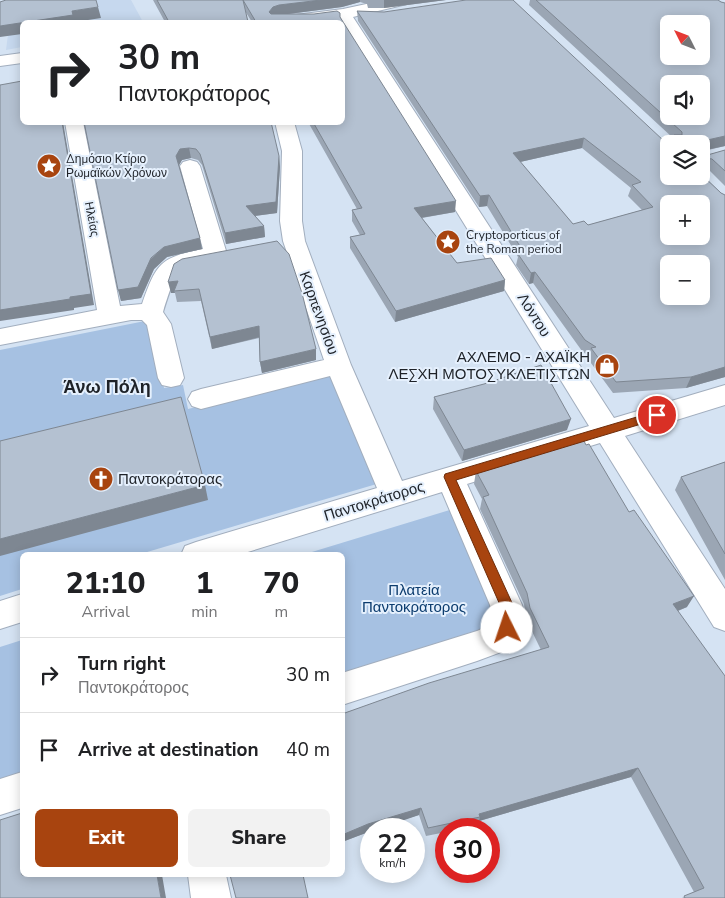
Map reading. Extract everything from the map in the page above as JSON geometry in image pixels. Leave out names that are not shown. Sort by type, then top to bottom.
[{"type":"street","points":[[296,20],[342,14],[378,16],[410,6]]},
{"type":"street","name":"Λόντου","points":[[342,14],[725,617]]},
{"type":"street","points":[[0,61],[20,58]]},
{"type":"street","name":"Ηλείας","points":[[75,125],[110,316]]},
{"type":"street","name":"Καρπενησίου","points":[[285,125],[292,152],[291,221],[284,243],[394,495]]},
{"type":"street","points":[[150,314],[167,269],[177,262],[226,252],[190,166]]},
{"type":"street","points":[[0,337],[131,312],[150,314],[156,318],[159,324],[171,378]]},
{"type":"street","points":[[201,399],[338,366]]},
{"type":"street","name":"Παντοκράτορος","points":[[209,552],[450,477],[725,395]]},
{"type":"street","points":[[345,688],[477,646],[500,637],[507,628],[509,616],[506,605],[450,477]]},
{"type":"street","points":[[0,615],[20,609]]},
{"type":"street","points":[[0,798],[20,791]]},
{"type":"street","points":[[207,877],[211,898]]},
{"type":"shaded area","points":[[80,0],[131,0],[142,20],[20,20],[20,47],[6,50],[10,19]]},
{"type":"green space","points":[[150,320],[164,388],[183,385],[188,409],[335,373],[380,483],[147,552],[20,552],[20,590],[0,596],[0,350]]},
{"type":"green space","name":"Πλατεία Παντοκράτορος","points":[[453,509],[510,643],[345,697],[345,552],[312,552]]},
{"type":"green space","points":[[20,641],[20,780],[0,786],[0,647]]},
{"type":"building","points":[[6,0],[96,0],[98,7],[72,11],[73,15],[40,20],[20,20],[20,23],[0,26],[0,2]]},
{"type":"building","points":[[157,0],[243,0],[248,20],[168,20]]},
{"type":"building","points":[[243,0],[321,0],[279,5],[273,7],[269,12],[271,14],[314,14],[337,11],[340,13],[342,20],[255,20]]},
{"type":"building","points":[[466,0],[513,0],[660,137],[660,185],[710,185],[710,183],[725,195],[725,367],[691,377],[616,382],[591,348],[596,347],[585,340],[535,272],[531,273],[518,254],[524,253],[489,195],[480,196],[357,11],[384,12]],"holes":[[[584,138],[641,182],[632,185],[653,207],[588,225],[584,221],[573,224],[513,153]]]},
{"type":"building","points":[[536,0],[718,0],[725,3],[725,136],[710,139],[710,135],[682,135],[682,132],[674,125],[710,125],[710,75],[660,75],[660,112]]},
{"type":"building","points":[[345,25],[456,201],[414,208],[457,263],[491,258],[505,280],[396,311],[350,237],[365,234],[352,210],[362,208],[315,125],[345,125]]},
{"type":"building","points":[[20,81],[20,125],[63,125],[91,294],[0,310],[0,85]]},
{"type":"building","points":[[85,125],[272,125],[279,156],[276,202],[246,206],[264,226],[225,233],[200,154],[196,149],[180,149],[176,156],[200,238],[164,247],[151,258],[138,287],[118,290]]},
{"type":"building","points":[[725,150],[725,171],[710,159],[710,154]]},
{"type":"building","points":[[277,241],[289,254],[302,293],[316,349],[260,362],[259,326],[210,337],[199,289],[174,291],[178,281],[168,282],[174,264],[182,259]]},
{"type":"building","points":[[541,365],[571,419],[464,450],[434,397],[484,384]]},
{"type":"building","name":"Παντοκράτορας","points":[[181,397],[205,485],[0,539],[0,441]]},
{"type":"building","points":[[583,439],[586,445],[589,444],[629,512],[634,510],[694,596],[673,604],[725,676],[725,898],[685,898],[684,896],[704,888],[638,768],[479,814],[480,817],[435,818],[435,827],[428,828],[421,808],[388,818],[360,818],[360,827],[345,834],[345,713],[429,683],[549,647],[530,608],[527,593],[483,497],[489,495],[476,471]]},
{"type":"building","points":[[725,462],[725,554],[681,477]]},
{"type":"building","points":[[20,814],[20,877],[157,877],[161,898],[0,898],[0,820]]},
{"type":"building","points":[[231,877],[303,877],[308,898],[236,898]]},
{"type":"place","name":"Δημόσιο Κτίριο Ρωμαϊκών Χρόνων","points":[[49,166]]},
{"type":"place","name":"Cryptoporticus of the Roman period","points":[[448,242]]},
{"type":"place","name":"ΑΧΛΕΜΟ - ΑΧΑΪΚΗ ΛΕΣΧΗ ΜΟΤΟΣΥΚΛΕΤΙΣΤΩΝ","points":[[607,366]]},
{"type":"place","name":"Παντοκράτορας","points":[[101,479]]},
{"type":"district","name":"Άνω Πόλη","points":[[107,387]]},
{"type":"route","points":[[507,628],[509,616],[506,605],[450,477],[657,415]]}]
